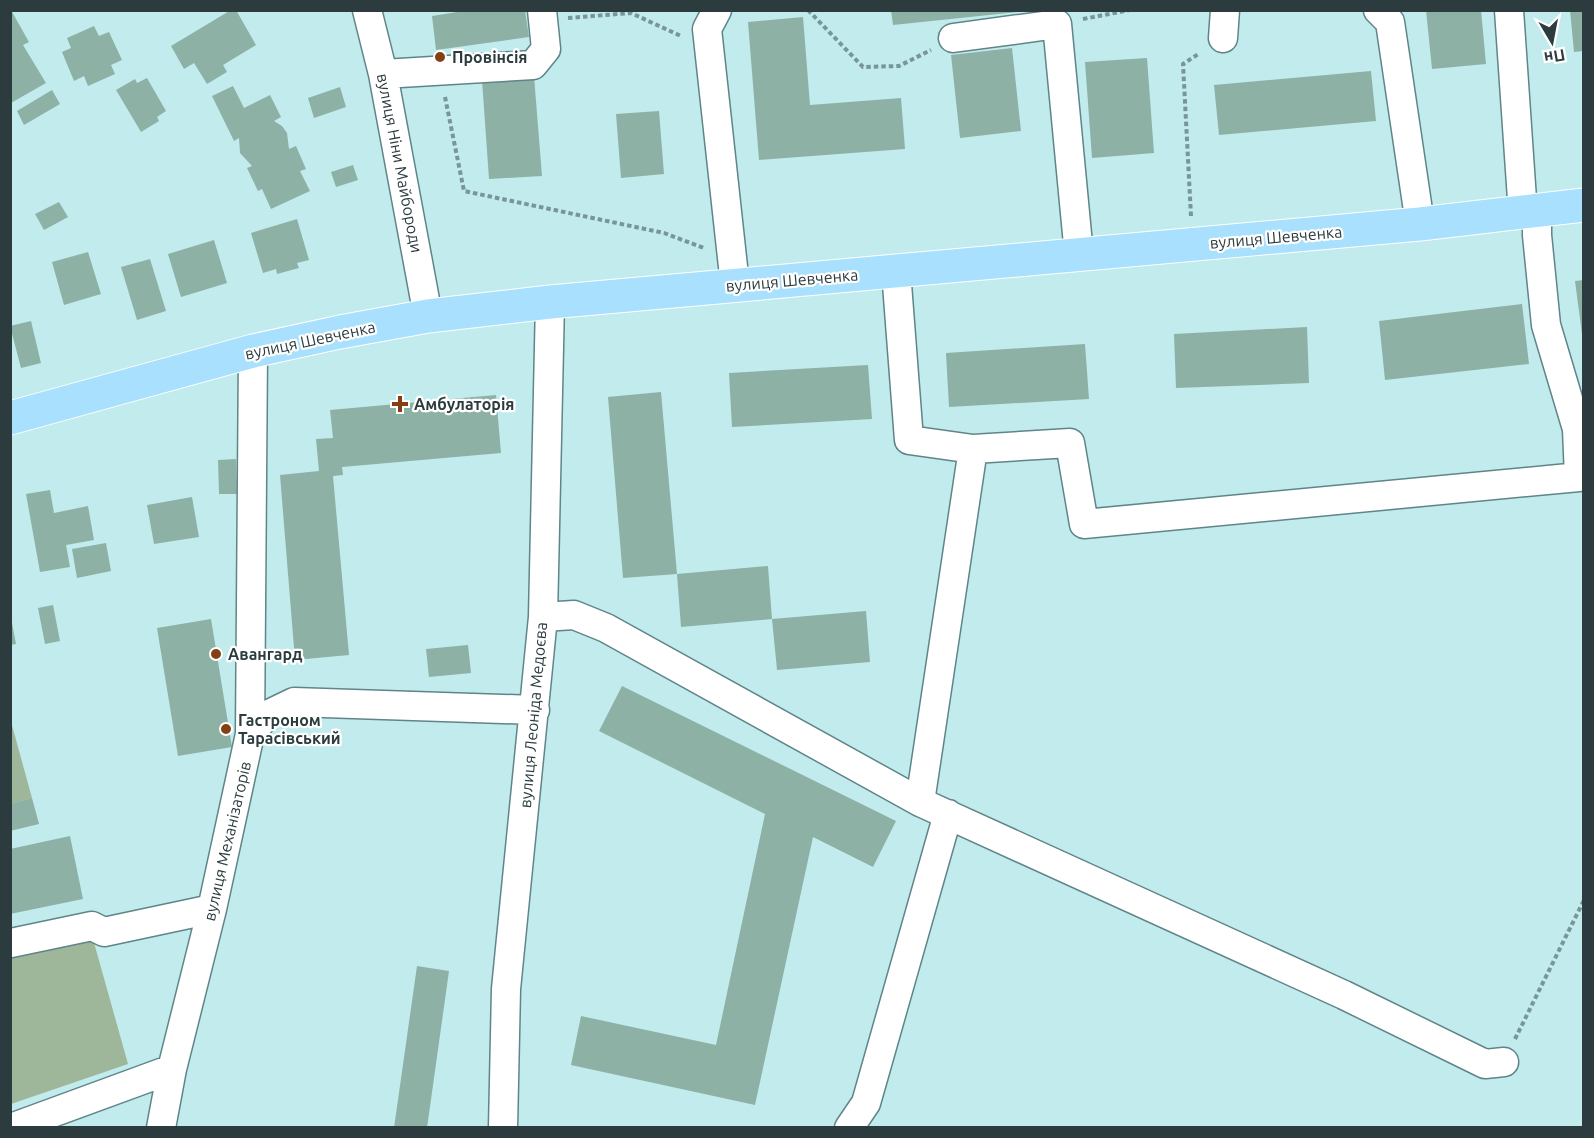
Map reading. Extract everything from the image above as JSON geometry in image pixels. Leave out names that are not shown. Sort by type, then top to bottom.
[{"type":"main road","name":"вулиця Шевченка","points":[[10,418],[253,351],[428,316],[550,302],[734,272],[896,271],[1420,224],[1584,205]]},
{"type":"street","name":"вулиця Ніни Майбороди","points":[[367,10],[383,74],[428,316]]},
{"type":"street","points":[[717,10],[707,29],[734,272]]},
{"type":"street","points":[[1378,10],[1390,22],[1420,224]]},
{"type":"street","points":[[896,271],[909,440],[973,449],[1070,443],[1084,524],[1579,477],[1577,429],[1546,325],[1537,235],[1530,213],[1509,10]]},
{"type":"street","points":[[383,74],[532,65],[546,49],[542,15]]},
{"type":"street","points":[[952,38],[1057,24],[1079,255]]},
{"type":"street","name":"вулиця Леоніда Медоєва","points":[[502,1128],[506,989],[543,617],[550,302]]},
{"type":"street","name":"вулиця Механізаторів","points":[[161,1128],[172,1069],[212,909],[250,734],[253,351]]},
{"type":"street","points":[[920,802],[973,449]]},
{"type":"street","points":[[543,617],[574,615],[606,628],[920,802],[1344,995],[1485,1064],[1504,1062]]},
{"type":"street","points":[[250,734],[267,715],[294,702],[535,710]]},
{"type":"street","points":[[849,1128],[866,1103],[948,814]]},
{"type":"street","points":[[11,943],[92,926],[104,932],[212,909]]},
{"type":"street","points":[[10,1128],[172,1069]]},
{"type":"path","points":[[808,10],[863,68],[899,66],[952,38]]},
{"type":"path","points":[[1057,24],[1130,10]]},
{"type":"path","points":[[542,15],[632,13],[709,50]]},
{"type":"path","points":[[1191,220],[1183,64],[1223,24]]},
{"type":"path","points":[[423,72],[444,93],[464,191],[664,232],[734,272]]},
{"type":"path","points":[[1504,1062],[1584,900]]},
{"type":"green space","points":[[10,718],[32,798],[11,804]]},
{"type":"green space","points":[[93,939],[128,1064],[11,1104],[11,954]]},
{"type":"building","points":[[11,10],[29,42],[23,45],[46,83],[11,103]]},
{"type":"building","points":[[231,10],[236,10],[256,45],[223,65],[227,72],[207,84],[194,63],[184,69],[171,46]]},
{"type":"building","points":[[470,10],[525,10],[529,37],[436,50],[432,16]]},
{"type":"building","points":[[891,10],[1018,10],[1018,12],[893,25]]},
{"type":"building","points":[[1426,10],[1481,10],[1486,64],[1432,69]]},
{"type":"building","points":[[1570,10],[1584,10],[1584,51],[1574,52]]},
{"type":"building","points":[[803,17],[810,105],[901,98],[905,149],[759,160],[748,22]]},
{"type":"building","points":[[94,26],[99,36],[109,32],[122,60],[111,65],[115,74],[88,86],[84,76],[74,81],[62,52],[71,48],[67,38]]},
{"type":"building","points":[[1012,48],[1021,131],[960,138],[951,55]]},
{"type":"building","points":[[1147,58],[1154,153],[1092,158],[1085,62]]},
{"type":"building","points":[[1371,71],[1376,121],[1219,135],[1214,85]]},
{"type":"building","points":[[534,76],[542,176],[489,179],[482,80]]},
{"type":"building","points":[[147,78],[166,111],[157,117],[159,121],[141,132],[116,90],[135,79],[137,83]]},
{"type":"building","points":[[233,86],[244,108],[270,95],[281,117],[274,121],[287,133],[289,149],[296,146],[306,169],[300,171],[310,191],[271,209],[262,189],[258,191],[247,168],[252,166],[240,153],[239,138],[234,141],[212,96]]},
{"type":"building","points":[[340,87],[346,107],[314,118],[308,98]]},
{"type":"building","points":[[52,90],[60,104],[24,125],[17,111]]},
{"type":"building","points":[[659,111],[664,174],[621,178],[616,114]]},
{"type":"building","points":[[353,165],[358,180],[336,187],[331,172]]},
{"type":"building","points":[[59,202],[68,217],[44,230],[35,214]]},
{"type":"building","points":[[297,219],[309,260],[297,263],[299,268],[277,274],[276,269],[263,273],[251,233]]},
{"type":"building","points":[[214,240],[227,283],[181,297],[168,254]]},
{"type":"building","points":[[88,252],[101,294],[64,305],[52,262]]},
{"type":"building","points":[[150,259],[166,311],[137,320],[121,267]]},
{"type":"building","points":[[1584,280],[1584,334],[1582,334],[1575,281]]},
{"type":"building","points":[[1522,304],[1529,364],[1385,380],[1379,321]]},
{"type":"building","points":[[31,321],[41,363],[21,368],[10,326]]},
{"type":"building","points":[[1307,327],[1309,383],[1176,388],[1174,334]]},
{"type":"building","points":[[1085,344],[1089,399],[949,407],[946,353]]},
{"type":"building","points":[[868,365],[872,419],[732,427],[729,373]]},
{"type":"building","points":[[661,392],[677,574],[623,578],[608,397]]},
{"type":"building","points":[[496,395],[501,453],[342,467],[343,475],[333,476],[349,655],[295,660],[280,475],[319,471],[316,439],[333,438],[330,410]]},
{"type":"building","points":[[236,459],[237,494],[219,494],[218,460]]},
{"type":"building","points":[[50,490],[54,513],[88,506],[94,540],[66,545],[70,567],[40,572],[26,494]]},
{"type":"building","points":[[192,497],[199,537],[154,544],[147,505]]},
{"type":"building","points":[[106,543],[111,571],[77,578],[72,549]]},
{"type":"building","points":[[768,566],[772,619],[681,627],[677,574]]},
{"type":"building","points":[[53,605],[60,641],[45,644],[38,608]]},
{"type":"building","points":[[866,611],[870,662],[777,670],[772,619]]},
{"type":"building","points":[[211,619],[232,747],[178,756],[157,628]]},
{"type":"building","points":[[12,623],[16,644],[10,645],[10,624]]},
{"type":"building","points":[[468,645],[471,673],[429,677],[426,649]]},
{"type":"building","points":[[622,686],[896,821],[873,867],[813,837],[755,1105],[571,1065],[581,1016],[716,1045],[765,814],[599,731]]},
{"type":"building","points":[[32,798],[39,824],[10,831],[10,804]]},
{"type":"building","points":[[70,836],[83,899],[10,914],[10,849]]},
{"type":"building","points":[[417,966],[449,971],[427,1128],[394,1128]]},
{"type":"place","name":"Провінсія","points":[[440,57]]},
{"type":"place","name":"Амбулаторія","points":[[400,404]]},
{"type":"place","name":"Авангард","points":[[216,654]]},
{"type":"place","name":"Гастроном Тарасівський","points":[[226,729]]}]
